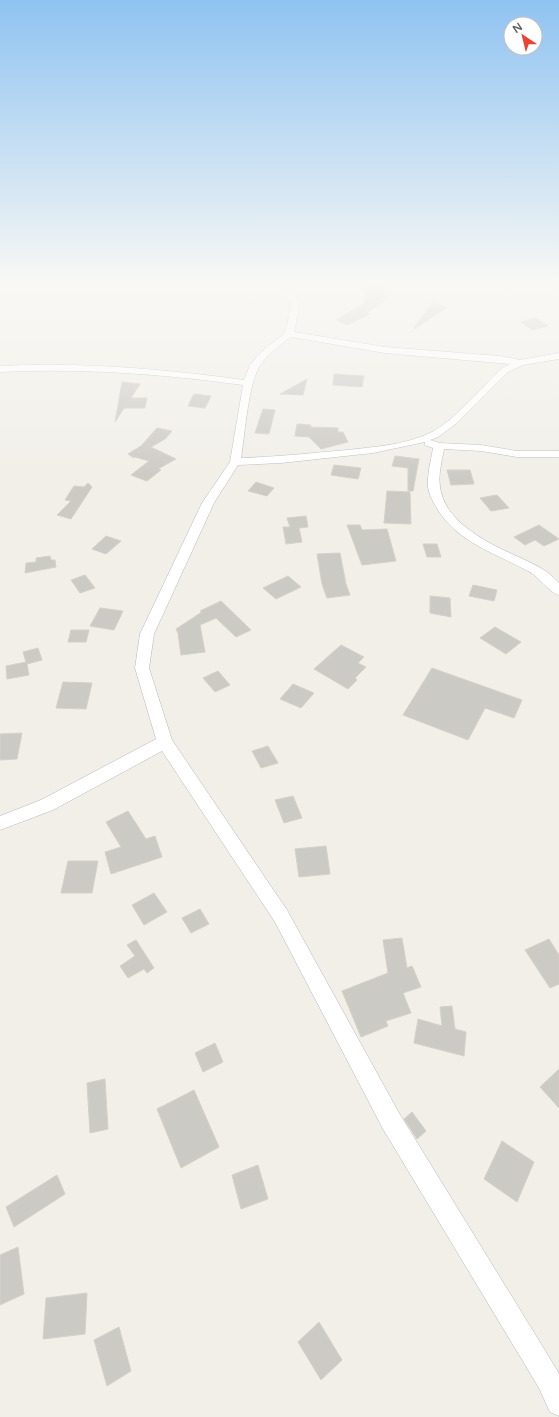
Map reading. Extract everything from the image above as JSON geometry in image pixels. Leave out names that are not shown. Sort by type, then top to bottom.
[{"type":"street","points":[[271,348],[255,365],[248,384],[235,462],[208,503],[148,634],[142,668],[165,742],[281,916],[390,1120],[548,1379],[559,1403]]},
{"type":"street","points":[[374,348],[500,359],[520,363]]},
{"type":"street","points":[[235,462],[281,460],[373,450],[419,440],[434,435],[453,421],[505,370],[520,363],[559,356]]},
{"type":"street","points":[[0,369],[60,368],[114,370],[197,376],[248,384]]},
{"type":"street","points":[[419,440],[438,446],[481,448],[517,454],[559,454]]},
{"type":"street","points":[[438,446],[434,480],[435,491],[441,504],[453,520],[471,536],[499,553],[539,572],[559,591]]},
{"type":"street","points":[[0,823],[47,805],[165,742]]},
{"type":"building","points":[[334,374],[364,376],[362,387],[333,385]]},
{"type":"building","points":[[307,379],[303,395],[280,394]]},
{"type":"building","points":[[122,382],[140,384],[131,398],[147,398],[145,408],[124,408],[115,422]]},
{"type":"building","points":[[194,394],[211,396],[205,408],[188,406]]},
{"type":"building","points":[[263,409],[275,410],[269,434],[255,433]]},
{"type":"building","points":[[297,424],[311,425],[310,427],[338,428],[338,432],[343,432],[348,442],[321,449],[309,437],[295,436]]},
{"type":"building","points":[[157,428],[172,431],[165,439],[151,447],[176,459],[158,469],[161,470],[147,481],[131,475],[149,461],[134,458],[128,454],[141,446]]},
{"type":"building","points":[[395,456],[419,459],[413,491],[408,491],[408,468],[392,466]]},
{"type":"building","points":[[334,465],[361,468],[358,479],[331,475]]},
{"type":"building","points":[[447,470],[470,470],[474,484],[451,485]]},
{"type":"building","points":[[256,482],[274,488],[267,496],[248,491]]},
{"type":"building","points":[[88,483],[92,487],[71,519],[57,515],[71,501],[65,500],[74,486],[84,487]]},
{"type":"building","points":[[387,491],[410,492],[411,524],[384,523]]},
{"type":"building","points":[[497,495],[509,508],[491,511],[480,498]]},
{"type":"building","points":[[306,516],[308,527],[299,528],[302,542],[286,544],[283,527],[290,527],[287,518]]},
{"type":"building","points":[[347,525],[360,525],[362,530],[387,529],[396,561],[362,565]]},
{"type":"building","points":[[539,525],[559,539],[544,546],[535,540],[525,545],[514,537]]},
{"type":"building","points":[[106,536],[121,541],[106,554],[92,549]]},
{"type":"building","points":[[423,544],[437,544],[441,557],[427,557]]},
{"type":"building","points":[[340,553],[346,584],[350,595],[327,598],[322,584],[317,554]]},
{"type":"building","points":[[50,556],[51,560],[55,560],[56,567],[25,573],[26,563],[36,562],[36,558]]},
{"type":"building","points":[[85,575],[95,588],[80,593],[71,580]]},
{"type":"building","points":[[288,576],[301,587],[276,599],[263,588]]},
{"type":"building","points":[[473,585],[497,590],[494,601],[469,596]]},
{"type":"building","points":[[430,596],[450,598],[451,617],[430,613]]},
{"type":"building","points":[[221,601],[251,630],[236,637],[216,618],[200,625],[205,652],[181,655],[178,633],[176,629],[202,612],[200,611]]},
{"type":"building","points":[[100,608],[123,611],[114,630],[90,626]]},
{"type":"building","points":[[495,627],[521,642],[506,654],[480,638]]},
{"type":"building","points":[[71,630],[89,630],[86,642],[68,642]]},
{"type":"building","points":[[341,645],[364,657],[358,663],[366,667],[355,678],[357,680],[348,689],[314,669]]},
{"type":"building","points":[[38,648],[42,660],[27,664],[29,675],[7,679],[6,666],[26,662],[23,652]]},
{"type":"building","points":[[432,668],[522,700],[514,718],[485,708],[468,740],[403,715]]},
{"type":"building","points":[[218,671],[230,685],[215,692],[203,678]]},
{"type":"building","points":[[63,682],[92,683],[86,709],[56,708]]},
{"type":"building","points":[[293,684],[314,693],[301,708],[280,699]]},
{"type":"building","points":[[22,733],[17,759],[0,760],[0,734]]},
{"type":"building","points":[[268,746],[278,763],[261,768],[252,751]]},
{"type":"building","points":[[293,796],[302,818],[284,823],[275,800]]},
{"type":"building","points":[[128,811],[146,839],[155,836],[162,857],[111,874],[105,852],[121,847],[106,822]]},
{"type":"building","points":[[326,846],[330,874],[299,877],[295,849]]},
{"type":"building","points":[[68,861],[98,861],[92,893],[61,893]]},
{"type":"building","points":[[154,893],[167,912],[144,925],[132,905]]},
{"type":"building","points":[[200,909],[209,924],[191,933],[182,918]]},
{"type":"building","points":[[402,938],[407,968],[412,966],[421,987],[403,993],[411,1013],[386,1021],[388,1026],[361,1037],[342,991],[388,973],[383,940]]},
{"type":"building","points":[[549,939],[559,955],[559,984],[550,988],[525,950]]},
{"type":"building","points":[[136,940],[154,968],[147,973],[144,969],[128,978],[120,966],[135,956],[127,945]]},
{"type":"building","points":[[452,1006],[455,1029],[466,1032],[464,1056],[414,1043],[418,1019],[442,1026],[440,1007]]},
{"type":"building","points":[[215,1043],[223,1062],[203,1072],[195,1053]]},
{"type":"building","points":[[559,1069],[559,1108],[540,1087]]},
{"type":"building","points":[[105,1079],[108,1129],[90,1133],[87,1083]]},
{"type":"building","points":[[194,1090],[219,1147],[181,1168],[157,1109]]},
{"type":"building","points":[[412,1112],[426,1131],[417,1139],[404,1119]]},
{"type":"building","points":[[502,1141],[534,1162],[517,1202],[484,1179]]},
{"type":"building","points":[[258,1165],[268,1199],[241,1209],[232,1175]]},
{"type":"building","points":[[57,1175],[65,1194],[14,1227],[6,1207]]},
{"type":"building","points":[[18,1247],[24,1294],[0,1305],[0,1255]]},
{"type":"building","points":[[87,1293],[85,1334],[43,1339],[46,1298]]},
{"type":"building","points":[[319,1322],[342,1360],[321,1380],[298,1342]]},
{"type":"building","points":[[119,1327],[131,1371],[107,1386],[94,1340]]}]
